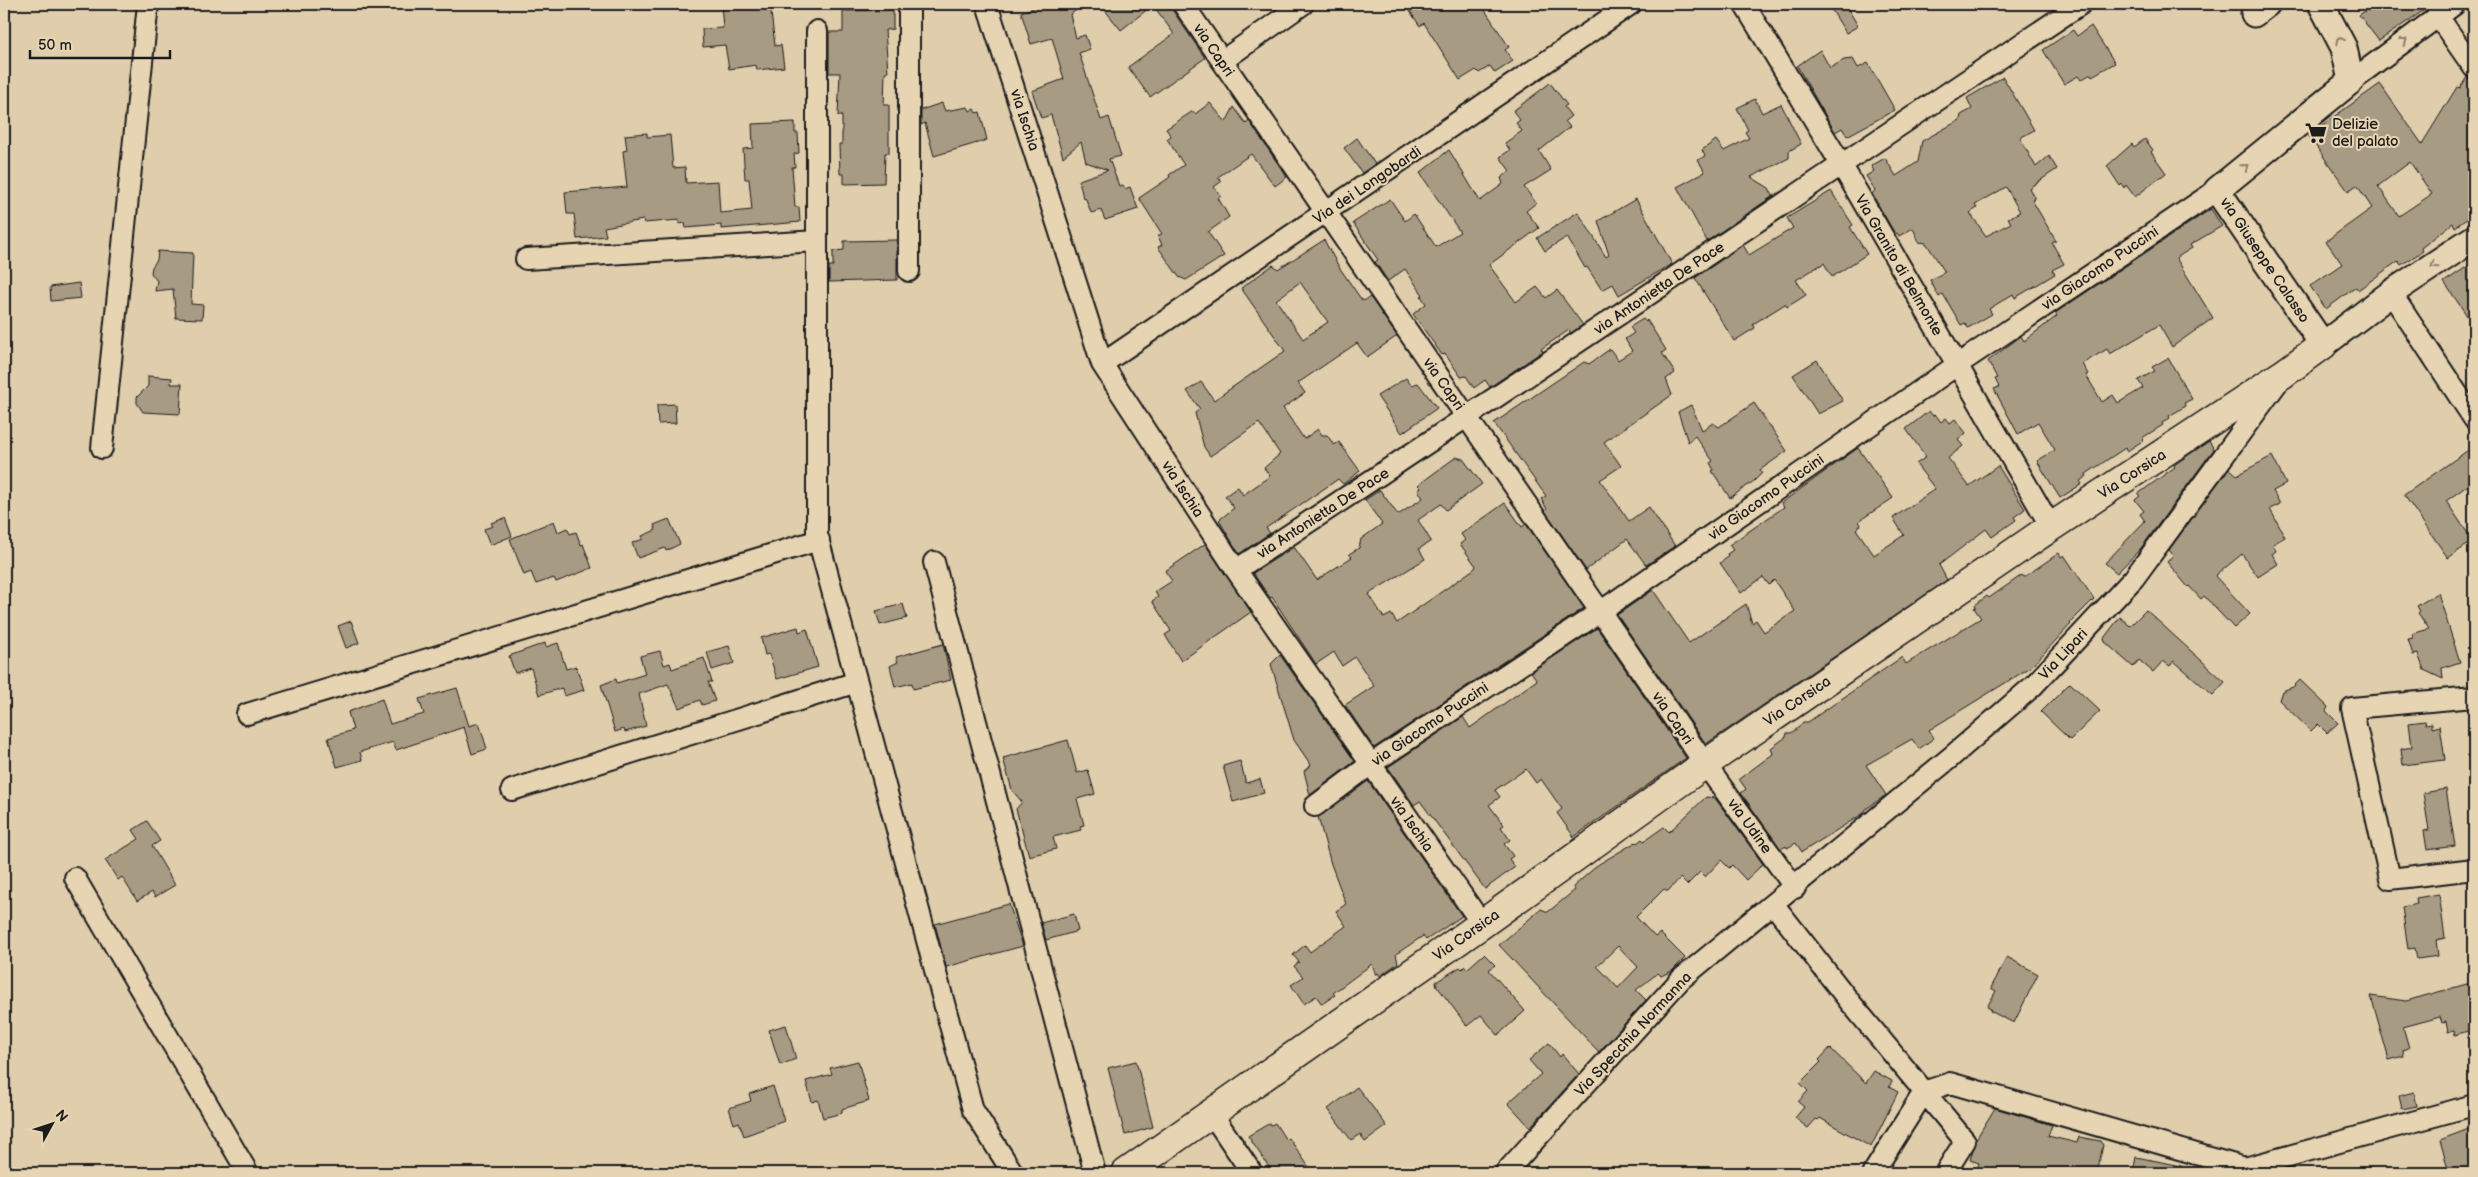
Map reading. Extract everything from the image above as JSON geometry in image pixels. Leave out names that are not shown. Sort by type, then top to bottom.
[{"type":"main road","name":"Via Corsica","points":[[1126,1173],[1482,924],[1705,764],[2051,527],[2284,374],[2323,344]]},
{"type":"street","points":[[102,448],[148,4]]},
{"type":"street","points":[[909,4],[909,272]]},
{"type":"street","name":"via Ischia","points":[[987,4],[1102,364],[1236,570],[1482,924]]},
{"type":"street","name":"via Capri","points":[[1183,4],[1705,764]]},
{"type":"street","points":[[1222,61],[1303,4]]},
{"type":"street","name":"Via dei Longobardi","points":[[1102,364],[1631,4]]},
{"type":"street","name":"Via Granito di Belmonte","points":[[1744,4],[1841,164],[2051,527]]},
{"type":"street","name":"via Antonietta De Pace","points":[[1236,570],[1467,418],[1841,164],[2082,4]]},
{"type":"street","points":[[2321,4],[2344,48],[2351,81],[2437,15],[2455,4]]},
{"type":"street","points":[[2437,15],[2474,68]]},
{"type":"street","points":[[817,31],[818,540],[972,1110],[1013,1173]]},
{"type":"street","name":"via Giuseppe Calasso","points":[[2323,344],[2217,190],[2351,81]]},
{"type":"street","name":"via Giacomo Puccini","points":[[1315,806],[1371,764],[1600,612],[1957,365],[2217,190]]},
{"type":"street","name":"Via Corsica","points":[[2323,344],[2391,294],[2474,238]]},
{"type":"street","points":[[526,259],[817,241]]},
{"type":"street","points":[[2391,294],[2474,418]]},
{"type":"street","name":"Via Lipari","points":[[1794,888],[1951,758],[2033,686],[2134,578],[2284,374]]},
{"type":"street","points":[[247,714],[818,540]]},
{"type":"street","points":[[934,562],[1095,1173]]},
{"type":"street","points":[[512,790],[857,682]]},
{"type":"street","points":[[2474,697],[2352,708],[2390,879],[2474,869]]},
{"type":"street","name":"via Udine","points":[[1705,764],[1794,888]]},
{"type":"street","points":[[75,878],[248,1173]]},
{"type":"street","name":"Via Specchia Normanna","points":[[1505,1173],[1681,980],[1794,888]]},
{"type":"street","points":[[1774,905],[1965,1141],[1945,1173]]},
{"type":"street","points":[[1873,1173],[1924,1092],[1950,1083],[2244,1170],[2474,1105]]},
{"type":"street","points":[[1212,1114],[1252,1173]]},
{"type":"building","points":[[721,4],[770,4],[775,46],[781,45],[784,67],[757,70],[756,65],[729,69],[725,45],[703,47],[702,29],[723,28]]},
{"type":"building","points":[[1045,4],[1084,4],[1070,15],[1076,38],[1085,35],[1090,49],[1079,53],[1101,120],[1109,117],[1121,156],[1109,159],[1119,186],[1123,185],[1125,189],[1130,187],[1138,209],[1105,220],[1101,210],[1091,213],[1086,199],[1083,198],[1079,180],[1108,170],[1086,162],[1081,142],[1063,157],[1051,115],[1041,118],[1032,91],[1064,79],[1052,38],[1031,44],[1021,12]]},
{"type":"building","points":[[1100,4],[1171,4],[1173,11],[1205,58],[1150,97],[1128,67],[1174,34],[1153,5],[1121,30]]},
{"type":"building","points":[[1405,4],[1481,4],[1509,47],[1505,50],[1513,61],[1495,73],[1490,66],[1479,73],[1476,70],[1460,80],[1424,23],[1420,26]]},
{"type":"building","points":[[1828,4],[1845,4],[1858,26],[1846,33]]},
{"type":"building","points":[[2376,4],[2433,4],[2379,41],[2359,15]]},
{"type":"building","points":[[893,10],[893,29],[885,30],[888,72],[885,72],[884,105],[889,105],[889,153],[885,153],[884,183],[844,184],[844,174],[840,174],[839,144],[842,144],[842,116],[838,116],[840,73],[829,73],[829,32],[843,32],[843,11]]},
{"type":"building","points":[[2091,26],[2115,63],[2092,76],[2091,74],[2081,80],[2078,76],[2064,84],[2043,50],[2073,30],[2077,36]]},
{"type":"building","points":[[1820,50],[1830,68],[1844,60],[1853,59],[1858,68],[1868,63],[1895,110],[1847,136],[1842,128],[1835,132],[1797,66]]},
{"type":"building","points":[[2003,77],[2034,130],[2020,138],[2036,167],[2049,156],[2057,169],[2029,188],[2035,199],[2032,200],[2056,241],[2052,243],[2064,264],[2052,270],[2055,274],[2015,298],[2013,294],[1989,309],[1992,314],[1968,328],[1965,323],[1961,325],[1943,294],[1939,297],[1930,280],[1945,272],[1926,243],[1919,242],[1913,228],[1899,236],[1897,233],[1895,234],[1872,194],[1875,190],[1866,176],[1874,171],[1871,166],[1885,158],[1896,176],[1918,162],[1922,141],[1960,120],[1961,115],[1972,109],[1967,98]],"holes":[[[2006,187],[2020,212],[2008,218],[2011,223],[1986,236],[1970,213],[1977,208],[1975,205]]]},
{"type":"building","points":[[2467,77],[2474,80],[2474,214],[2455,227],[2453,223],[2421,248],[2423,251],[2401,265],[2398,261],[2358,290],[2356,287],[2326,309],[2310,286],[2342,264],[2326,241],[2372,208],[2357,185],[2348,191],[2308,135],[2380,84],[2422,144],[2457,87],[2460,88]],"holes":[[[2410,162],[2432,194],[2399,216],[2378,186]]]},
{"type":"building","points":[[1550,83],[1567,105],[1564,107],[1571,116],[1565,121],[1570,127],[1539,151],[1551,170],[1524,187],[1536,203],[1526,211],[1539,228],[1489,265],[1516,302],[1537,287],[1546,298],[1557,290],[1583,325],[1571,333],[1569,330],[1541,349],[1543,351],[1490,387],[1485,380],[1474,388],[1466,376],[1461,377],[1445,354],[1442,355],[1413,314],[1426,304],[1421,296],[1423,295],[1405,269],[1388,281],[1375,262],[1378,260],[1353,223],[1390,199],[1405,221],[1414,214],[1436,247],[1460,232],[1420,173],[1449,150],[1480,201],[1503,184],[1501,178],[1510,171],[1500,157],[1510,150],[1505,143],[1522,131],[1516,123],[1520,120],[1513,111]]},
{"type":"building","points":[[1755,99],[1762,113],[1781,104],[1801,144],[1789,151],[1789,158],[1751,177],[1769,188],[1773,196],[1707,241],[1677,187],[1705,172],[1698,160],[1705,156],[1702,150],[1716,140],[1724,151],[1749,138],[1745,132],[1748,130],[1737,108]]},
{"type":"building","points":[[942,103],[945,111],[968,107],[970,111],[974,109],[976,113],[980,112],[987,140],[934,156],[925,123],[921,125],[921,110]]},
{"type":"building","points":[[1210,103],[1226,122],[1234,107],[1246,124],[1249,121],[1287,177],[1275,186],[1251,154],[1218,177],[1222,181],[1214,187],[1221,196],[1218,198],[1229,217],[1208,232],[1224,256],[1186,280],[1179,277],[1158,247],[1162,245],[1158,236],[1162,234],[1139,198],[1184,165],[1167,139],[1171,136],[1166,129],[1193,111],[1195,114]]},
{"type":"building","points":[[795,122],[795,133],[798,133],[799,153],[794,154],[795,167],[792,167],[795,207],[799,207],[800,222],[721,229],[721,225],[686,228],[685,223],[679,224],[679,220],[644,223],[643,220],[604,227],[606,236],[577,239],[574,214],[567,214],[565,192],[627,187],[623,151],[627,150],[625,135],[647,133],[647,137],[670,135],[673,168],[685,167],[686,183],[718,181],[720,213],[752,210],[749,179],[745,179],[743,149],[753,148],[752,124]]},
{"type":"building","points":[[1357,138],[1375,164],[1362,173],[1344,148]]},
{"type":"building","points":[[2145,139],[2153,150],[2151,152],[2166,173],[2135,197],[2126,185],[2124,188],[2122,184],[2120,186],[2107,166],[2132,144],[2134,147]]},
{"type":"building","points":[[1831,191],[1853,225],[1850,227],[1867,254],[1832,277],[1824,263],[1796,280],[1806,295],[1787,307],[1785,304],[1753,324],[1755,328],[1734,341],[1695,278],[1743,245],[1749,255],[1793,228],[1787,218]]},
{"type":"building","points":[[1636,199],[1672,264],[1619,295],[1613,284],[1602,290],[1587,267],[1585,268],[1567,237],[1545,251],[1537,238],[1578,212],[1606,257],[1609,255],[1598,221]]},
{"type":"building","points":[[2211,209],[2222,226],[2190,245],[2192,248],[2176,258],[2213,318],[2172,347],[2159,325],[2110,354],[2107,349],[2082,364],[2088,374],[2086,375],[2102,402],[2113,395],[2118,403],[2143,388],[2138,380],[2155,371],[2152,367],[2168,358],[2192,399],[2184,403],[2186,406],[2169,416],[2170,418],[2162,423],[2163,425],[2142,438],[2144,440],[2127,451],[2125,448],[2086,474],[2087,476],[2080,481],[2082,484],[2060,498],[2037,461],[2055,450],[2038,422],[2018,434],[1994,389],[1999,387],[1995,379],[1997,378],[1988,361],[2021,336],[2024,341],[2057,316],[2055,313]]},
{"type":"building","points":[[897,240],[897,280],[829,282],[829,266],[833,266],[833,251],[844,250],[844,241]]},
{"type":"building","points":[[1324,240],[1339,267],[1361,299],[1364,301],[1370,297],[1397,336],[1367,357],[1357,343],[1298,383],[1305,393],[1283,408],[1304,439],[1318,429],[1322,435],[1327,435],[1334,445],[1339,442],[1360,471],[1343,484],[1338,479],[1266,528],[1270,533],[1239,554],[1219,520],[1234,508],[1225,496],[1238,487],[1243,495],[1270,476],[1264,468],[1280,454],[1259,423],[1210,456],[1204,447],[1195,413],[1200,409],[1187,391],[1201,382],[1214,400],[1285,351],[1241,288],[1273,265],[1278,269]],"holes":[[[1300,282],[1328,322],[1303,339],[1276,300]]]},
{"type":"building","points":[[158,251],[193,253],[191,304],[203,305],[202,319],[176,318],[173,289],[155,291],[157,281],[151,273],[152,267],[157,260]]},
{"type":"building","points":[[2474,262],[2474,326],[2444,282]]},
{"type":"building","points":[[79,283],[81,298],[51,301],[50,287]]},
{"type":"building","points":[[1643,319],[1646,322],[1647,320],[1666,350],[1662,353],[1675,373],[1666,379],[1672,395],[1604,442],[1621,466],[1600,480],[1629,521],[1649,507],[1675,546],[1646,565],[1627,539],[1586,570],[1545,511],[1547,509],[1541,499],[1546,496],[1494,423],[1584,362],[1589,364],[1610,349],[1618,360],[1632,351],[1625,339],[1634,333],[1630,327]]},
{"type":"building","points":[[1817,360],[1843,401],[1818,414],[1793,375]]},
{"type":"building","points":[[148,376],[172,378],[171,384],[182,384],[180,414],[143,412],[137,403],[137,397],[148,386]]},
{"type":"building","points":[[1406,378],[1411,385],[1418,383],[1437,408],[1402,433],[1377,396]]},
{"type":"building","points":[[1754,403],[1787,451],[1760,470],[1762,473],[1754,481],[1730,498],[1712,471],[1714,470],[1710,463],[1713,461],[1695,436],[1688,442],[1678,412],[1691,405],[1702,430],[1713,423],[1719,427]]},
{"type":"building","points":[[675,404],[676,423],[658,424],[657,405]]},
{"type":"building","points":[[1929,411],[1933,416],[1935,414],[1941,422],[1946,418],[1950,423],[1955,419],[1966,433],[1958,440],[1963,446],[1948,458],[1969,486],[1998,466],[2025,509],[2014,517],[2016,520],[1992,537],[1986,529],[1939,565],[1947,580],[1706,744],[1617,615],[1653,590],[1689,643],[1746,604],[1752,623],[1756,620],[1764,632],[1795,611],[1774,580],[1769,585],[1763,577],[1741,593],[1720,563],[1733,550],[1729,545],[1784,507],[1781,503],[1858,448],[1893,498],[1859,521],[1861,525],[1856,529],[1874,555],[1904,535],[1893,518],[1935,489],[1916,464],[1926,457],[1906,429]]},
{"type":"building","points":[[2209,441],[2214,449],[2141,548],[2117,573],[2105,563],[2145,521],[2140,514],[2144,511],[2135,500],[2140,496],[2138,494],[2175,467],[2174,465]]},
{"type":"building","points":[[2474,446],[2474,481],[2446,501],[2473,541],[2448,558],[2404,495]]},
{"type":"building","points":[[2272,456],[2286,484],[2273,491],[2280,504],[2270,509],[2285,537],[2273,544],[2276,551],[2272,554],[2278,564],[2258,577],[2242,554],[2215,576],[2250,614],[2234,628],[2204,596],[2201,599],[2188,587],[2167,562],[2173,555],[2169,550],[2229,468],[2237,475]]},
{"type":"building","points":[[1456,457],[1463,459],[1482,484],[1446,510],[1441,504],[1418,520],[1431,541],[1419,549],[1425,559],[1369,594],[1384,618],[1391,614],[1397,623],[1474,569],[1476,566],[1460,544],[1465,540],[1461,534],[1505,503],[1522,527],[1526,524],[1584,608],[1374,748],[1345,705],[1374,686],[1355,657],[1342,666],[1334,652],[1316,664],[1272,597],[1270,598],[1253,573],[1294,547],[1317,580],[1352,557],[1349,554],[1359,548],[1361,539],[1382,524],[1365,500],[1380,490],[1398,515],[1423,498],[1418,490],[1421,488],[1418,485]]},
{"type":"building","points":[[505,518],[512,536],[490,545],[484,529],[493,526],[491,523]]},
{"type":"building","points":[[669,519],[680,544],[666,551],[665,548],[638,558],[632,543],[643,539],[642,536],[656,530],[654,525]]},
{"type":"building","points":[[554,521],[558,532],[567,528],[570,534],[576,532],[581,545],[583,544],[592,568],[556,582],[554,578],[536,584],[531,572],[524,575],[510,539]]},
{"type":"building","points":[[1205,544],[1251,612],[1181,661],[1165,635],[1171,631],[1152,601],[1158,597],[1155,592],[1172,581],[1165,571]]},
{"type":"building","points":[[2059,553],[2061,557],[2064,555],[2094,599],[2031,667],[1929,730],[1934,738],[1919,749],[1912,739],[1866,765],[1886,795],[1866,809],[1864,813],[1802,852],[1796,843],[1781,849],[1741,793],[1746,789],[1739,779],[1773,754],[1771,748],[1786,737],[1787,733],[1791,733],[1803,722],[1808,722],[1902,657],[1906,664],[1981,618],[1974,608],[1976,607],[1975,605],[1987,596],[1989,598],[2022,575],[2024,577]]},
{"type":"building","points":[[2438,593],[2460,662],[2442,668],[2443,679],[2424,670],[2418,654],[2413,655],[2408,639],[2413,638],[2412,634],[2429,629],[2418,613],[2420,611],[2417,606]]},
{"type":"building","points":[[903,604],[907,618],[880,625],[876,611]]},
{"type":"building","points":[[2146,610],[2225,682],[2213,695],[2174,661],[2170,666],[2163,661],[2153,672],[2139,660],[2133,667],[2105,642],[2104,638],[2120,617],[2130,626]]},
{"type":"building","points":[[351,621],[359,643],[346,648],[338,626]]},
{"type":"building","points":[[798,627],[799,632],[807,629],[818,667],[777,679],[769,654],[765,655],[761,638]]},
{"type":"building","points":[[1597,628],[1686,758],[1574,837],[1557,813],[1562,809],[1541,779],[1536,783],[1526,769],[1495,790],[1500,797],[1489,805],[1504,825],[1501,827],[1510,840],[1504,844],[1513,856],[1509,859],[1515,867],[1485,889],[1420,801],[1414,805],[1388,767],[1463,717],[1470,728],[1537,680],[1531,672]]},
{"type":"building","points":[[545,643],[546,647],[558,643],[566,669],[576,666],[584,690],[564,696],[562,688],[539,695],[531,668],[515,673],[509,656]]},
{"type":"building","points":[[943,644],[951,680],[913,689],[912,683],[895,687],[890,666],[898,662],[896,657]]},
{"type":"building","points":[[729,646],[734,663],[712,670],[707,652]]},
{"type":"building","points":[[660,651],[664,665],[670,663],[672,669],[704,658],[712,682],[708,682],[715,701],[702,705],[700,700],[679,708],[668,684],[639,694],[646,726],[625,732],[624,729],[615,732],[601,685],[616,679],[617,683],[645,674],[640,656]]},
{"type":"building","points":[[1280,655],[1355,761],[1310,795],[1304,771],[1311,765],[1294,740],[1271,664]]},
{"type":"building","points":[[2300,680],[2328,707],[2326,711],[2338,723],[2327,733],[2318,724],[2311,731],[2279,700],[2282,691],[2293,687]]},
{"type":"building","points":[[2070,683],[2100,711],[2070,740],[2041,712]]},
{"type":"building","points":[[457,688],[469,726],[479,723],[487,749],[472,754],[464,727],[396,750],[393,742],[360,752],[362,760],[337,767],[328,738],[353,730],[348,712],[382,699],[390,724],[424,714],[419,699]]},
{"type":"building","points":[[2425,721],[2426,724],[2432,723],[2432,728],[2440,726],[2445,760],[2403,765],[2401,749],[2412,747],[2409,723]]},
{"type":"building","points":[[1068,740],[1077,773],[1088,770],[1095,794],[1077,799],[1084,825],[1080,826],[1081,830],[1053,837],[1056,849],[1029,856],[1016,809],[1022,802],[1012,790],[1003,758]]},
{"type":"building","points":[[1240,761],[1246,783],[1260,779],[1264,793],[1233,802],[1223,766]]},
{"type":"building","points":[[1368,781],[1462,916],[1426,940],[1423,936],[1396,954],[1398,963],[1380,976],[1378,973],[1376,975],[1372,964],[1333,993],[1335,995],[1322,1004],[1316,996],[1304,1004],[1291,985],[1303,977],[1294,966],[1299,962],[1293,955],[1305,945],[1310,952],[1346,926],[1336,911],[1346,904],[1331,864],[1318,817]]},
{"type":"building","points":[[2446,789],[2455,846],[2427,850],[2424,831],[2429,830],[2423,793]]},
{"type":"building","points":[[1706,797],[1715,798],[1763,864],[1746,880],[1732,865],[1729,868],[1721,860],[1705,877],[1700,872],[1687,885],[1680,878],[1668,891],[1664,889],[1636,917],[1655,937],[1660,933],[1685,958],[1672,971],[1661,976],[1658,973],[1636,990],[1646,1000],[1599,1052],[1499,945],[1541,909],[1548,912],[1575,890],[1573,887],[1599,864],[1636,842],[1642,839],[1644,841],[1664,827],[1669,832]],"holes":[[[1618,946],[1638,967],[1618,988],[1597,966]]]},
{"type":"building","points":[[147,821],[160,841],[152,846],[175,885],[155,897],[152,892],[137,901],[122,877],[118,880],[105,860],[139,839],[133,830]]},
{"type":"building","points":[[2439,894],[2445,938],[2436,940],[2438,956],[2417,959],[2415,948],[2408,949],[2402,907],[2417,904],[2416,898]]},
{"type":"building","points":[[1009,904],[1023,946],[946,967],[935,924]]},
{"type":"building","points":[[1074,914],[1078,931],[1046,940],[1041,923]]},
{"type":"building","points":[[1484,954],[1495,965],[1489,970],[1525,1011],[1498,1035],[1481,1015],[1467,1026],[1436,982],[1460,967],[1462,969],[1465,966],[1467,969]]},
{"type":"building","points":[[2007,957],[2038,974],[2014,1023],[1990,1011],[1991,1009],[1987,1007],[1996,991],[1991,988]]},
{"type":"building","points":[[2474,982],[2474,1029],[2455,1035],[2454,1030],[2448,1032],[2446,1022],[2442,1023],[2440,1017],[2403,1027],[2409,1048],[2403,1050],[2404,1056],[2389,1060],[2371,996],[2406,1001]]},
{"type":"building","points":[[786,1025],[796,1059],[780,1065],[769,1030]]},
{"type":"building","points":[[1549,1043],[1560,1057],[1562,1054],[1579,1074],[1530,1127],[1508,1103],[1541,1074],[1529,1060]]},
{"type":"building","points":[[1830,1048],[1866,1083],[1874,1071],[1892,1081],[1889,1087],[1898,1092],[1871,1147],[1820,1118],[1816,1119],[1808,1128],[1795,1118],[1804,1107],[1798,1102],[1808,1091],[1800,1083],[1821,1062],[1819,1060]]},
{"type":"building","points":[[858,1061],[869,1101],[842,1109],[842,1113],[823,1118],[818,1100],[812,1102],[806,1081],[832,1074],[830,1068]]},
{"type":"building","points":[[1136,1061],[1153,1127],[1125,1135],[1108,1068]]},
{"type":"building","points":[[773,1086],[784,1121],[744,1136],[739,1122],[734,1124],[729,1108],[751,1101],[749,1094]]},
{"type":"building","points":[[1357,1087],[1387,1126],[1365,1142],[1360,1134],[1351,1140],[1328,1109]]},
{"type":"building","points":[[2414,1092],[2417,1106],[2402,1109],[2399,1096]]},
{"type":"building","points":[[1995,1108],[2052,1125],[2048,1136],[2077,1143],[2079,1137],[2100,1141],[2103,1145],[2097,1173],[1976,1173],[1979,1163],[1970,1160],[1976,1139]]},
{"type":"building","points":[[1270,1123],[1271,1125],[1275,1123],[1286,1140],[1289,1138],[1313,1173],[1273,1173],[1248,1136]]},
{"type":"building","points":[[2474,1127],[2474,1173],[2449,1173],[2440,1140]]},
{"type":"building","points":[[2136,1157],[2182,1166],[2181,1173],[2133,1173]]},
{"type":"place","name":"Delizie del palato","points":[[2316,133]]}]
